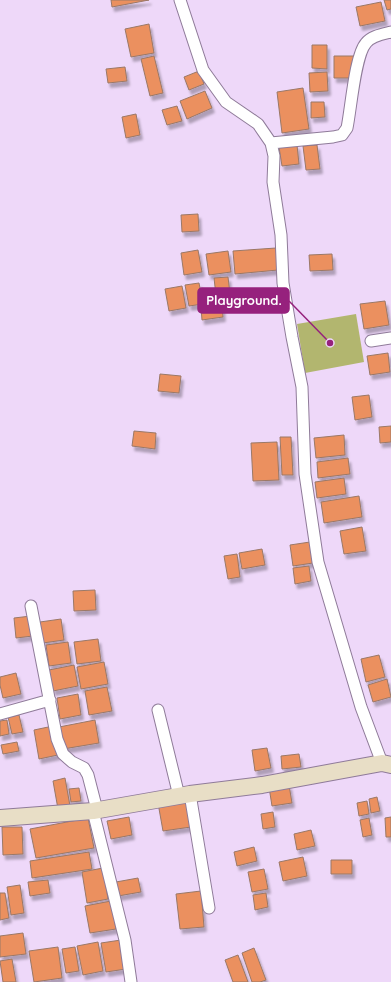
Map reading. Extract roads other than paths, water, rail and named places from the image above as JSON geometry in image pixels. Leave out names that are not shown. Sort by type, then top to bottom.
[{"type":"street","points":[[0,818],[95,810],[184,795],[262,785],[386,764],[361,707],[318,562],[305,474],[302,387],[283,283],[281,235],[274,182],[274,156],[271,143],[258,124],[226,102],[203,70],[180,0]]},
{"type":"street","points":[[271,143],[342,135],[347,128],[360,53],[366,42],[379,35],[391,32]]},
{"type":"street","points":[[371,341],[391,338]]},
{"type":"street","points":[[31,606],[57,739],[63,754],[72,762],[84,768],[92,787],[95,810],[124,940],[131,982]]},
{"type":"street","points":[[0,714],[50,700]]},
{"type":"street","points":[[158,710],[184,795],[209,908]]},
{"type":"place","name":"Playground.","points":[[330,343]]}]
